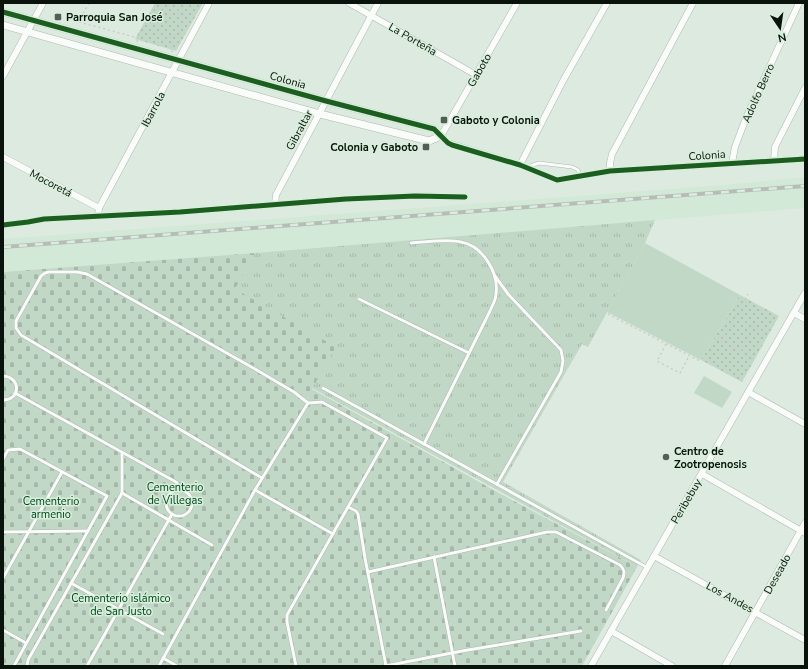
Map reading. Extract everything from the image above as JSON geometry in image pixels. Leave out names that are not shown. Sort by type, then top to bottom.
[{"type":"street","points":[[3,76],[43,3]]},
{"type":"street","name":"Ibarrola","points":[[98,216],[99,208],[209,3]]},
{"type":"street","name":"La Porteña","points":[[349,3],[476,75]]},
{"type":"street","name":"Gibraltar","points":[[275,204],[276,195],[378,3]]},
{"type":"street","name":"Gaboto","points":[[441,136],[518,3]]},
{"type":"street","points":[[523,166],[563,81],[607,3]]},
{"type":"street","points":[[610,171],[612,154],[693,3]]},
{"type":"street","name":"Adolfo Berro","points":[[732,163],[735,147],[746,118],[799,3]]},
{"type":"street","name":"Colonia","points":[[3,12],[326,101],[434,129],[452,145],[542,172],[554,179],[581,177],[610,171],[805,159]]},
{"type":"street","points":[[3,25],[320,114],[429,141],[441,136]]},
{"type":"street","points":[[774,160],[778,141],[805,88]]},
{"type":"street","name":"Mocoretá","points":[[3,157],[99,208]]},
{"type":"street","points":[[3,225],[44,219],[180,212],[346,199],[408,196],[465,197]]},
{"type":"street","name":"Peribebuy","points":[[591,666],[805,293]]},
{"type":"street","points":[[794,313],[805,319]]},
{"type":"street","points":[[748,392],[805,424]]},
{"type":"street","points":[[702,474],[803,532]]},
{"type":"street","name":"Deseado","points":[[725,666],[803,532],[805,523]]},
{"type":"street","name":"Los Andes","points":[[654,556],[805,640]]},
{"type":"street","points":[[611,631],[672,666]]},
{"type":"lane","points":[[523,166],[539,163],[572,167],[578,170],[581,177]]},
{"type":"lane","points":[[412,244],[439,241],[461,242],[472,246],[484,256],[508,294],[561,350],[563,361],[560,372],[497,484]]},
{"type":"lane","points":[[424,444],[496,299],[497,289],[493,270]]},
{"type":"lane","points":[[262,478],[21,334],[16,328],[16,321],[40,276],[49,272],[77,272],[87,274],[255,369],[294,392],[308,403],[322,402],[387,438],[287,615],[286,619],[296,666]]},
{"type":"lane","points":[[359,300],[469,353]]},
{"type":"lane","points":[[3,376],[8,376],[15,381],[16,389],[15,393],[10,399],[3,400]]},
{"type":"lane","points":[[323,388],[648,568]]},
{"type":"lane","points":[[15,393],[176,482],[182,490],[189,494],[192,506],[188,513],[180,516],[169,512],[165,504],[167,496],[174,490],[182,490]]},
{"type":"lane","points":[[159,666],[255,490],[308,403]]},
{"type":"lane","points":[[3,459],[8,450],[20,448],[107,496],[14,666]]},
{"type":"lane","points":[[27,666],[28,660],[122,493],[122,453]]},
{"type":"lane","points":[[3,578],[62,472]]},
{"type":"lane","points":[[255,490],[333,534]]},
{"type":"lane","points":[[122,493],[212,545]]},
{"type":"lane","points":[[348,507],[358,514],[385,666],[452,652],[581,631]]},
{"type":"lane","points":[[87,666],[172,514]]},
{"type":"lane","points":[[3,532],[88,531]]},
{"type":"lane","points":[[368,572],[552,531],[561,533],[623,568],[623,578],[606,610]]},
{"type":"lane","points":[[434,557],[455,666]]},
{"type":"lane","points":[[71,582],[163,634]]},
{"type":"lane","points":[[3,630],[26,643]]},
{"type":"lane","points":[[163,658],[177,666]]},
{"type":"path","points":[[73,31],[89,3]]},
{"type":"path","points":[[138,43],[137,40],[157,3]]},
{"type":"path","points":[[165,3],[166,7]]},
{"type":"path","points":[[182,3],[196,11]]},
{"type":"path","points":[[166,7],[175,8],[179,11],[183,19],[182,28],[175,35],[162,35],[155,29],[155,15],[161,9],[166,7]]},
{"type":"path","points":[[79,22],[138,38]]},
{"type":"path","points":[[720,343],[748,294]]},
{"type":"path","points":[[608,314],[700,361]]},
{"type":"path","points":[[734,317],[770,334]]},
{"type":"path","points":[[741,351],[753,326]]},
{"type":"path","points":[[721,340],[755,360]]},
{"type":"path","points":[[666,344],[657,361],[680,372],[689,356]]},
{"type":"shaded area","points":[[805,177],[805,208],[3,272],[3,239],[724,185]]},
{"type":"green space","points":[[155,3],[203,3],[176,51],[135,39]]},
{"type":"green space","points":[[655,220],[645,243],[588,347],[582,344],[503,482],[641,560],[637,567],[312,388],[234,289],[255,253]]},
{"type":"green space","points":[[645,243],[740,295],[701,360],[607,312]]},
{"type":"green space","name":"Cementerio de Villegas","points":[[255,253],[235,289],[336,347],[312,389],[501,494],[637,567],[582,666],[3,666],[3,272]]},
{"type":"green space","points":[[740,295],[779,316],[742,382],[701,360]]},
{"type":"green space","points":[[704,376],[732,392],[722,408],[694,393]]},
{"type":"railway","points":[[3,247],[805,186]]},
{"type":"cycle path","points":[[3,12],[326,101],[434,129],[452,145],[520,165],[557,180],[610,171],[805,159]]},
{"type":"cycle path","points":[[3,225],[44,219],[180,212],[346,199],[415,196],[465,197]]},
{"type":"place","name":"Parroquia San José","points":[[58,17]]},
{"type":"place","name":"Gaboto y Colonia","points":[[444,120]]},
{"type":"place","name":"Colonia y Gaboto","points":[[426,147]]},
{"type":"place","name":"Centro de Zootropenosis","points":[[666,457]]},
{"type":"park label","name":"Cementerio armenio","points":[[51,507]]},
{"type":"park label","name":"Cementerio islámico de San Justo","points":[[121,604]]}]
